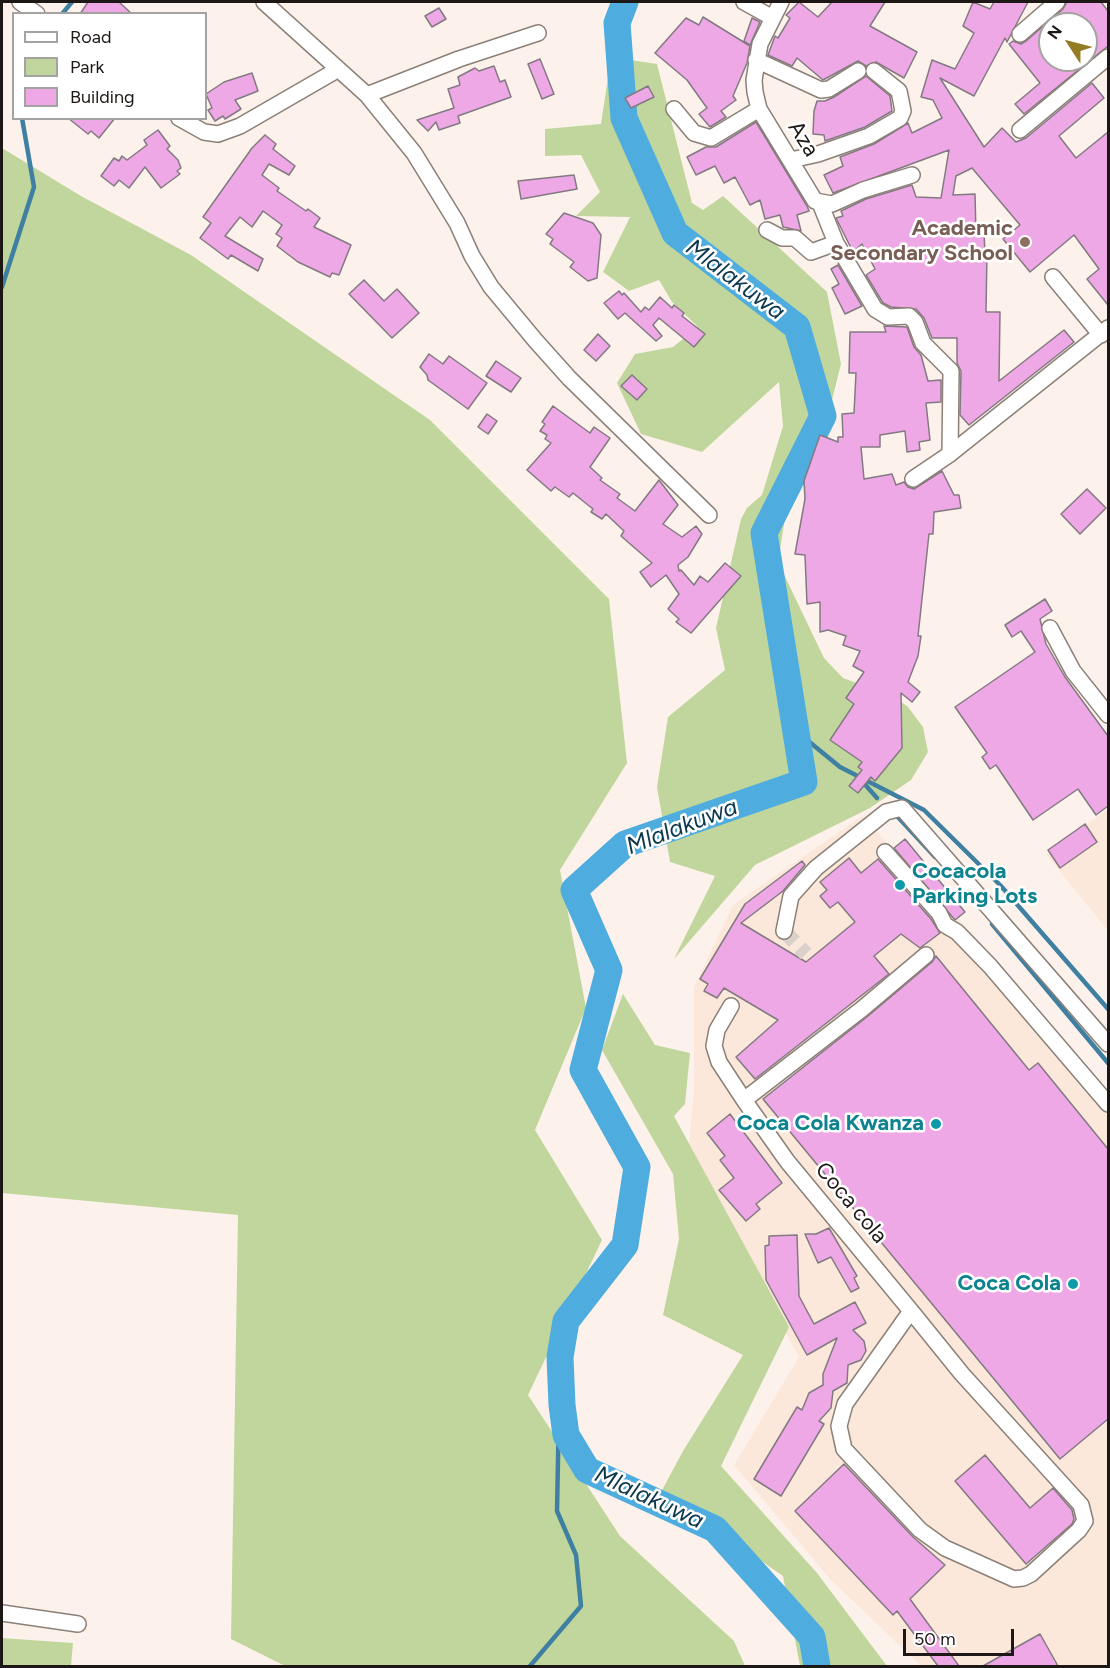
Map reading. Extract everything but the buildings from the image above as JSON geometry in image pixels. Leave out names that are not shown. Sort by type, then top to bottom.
[{"type":"street","points":[[20,2],[34,12]]},
{"type":"street","points":[[264,2],[367,95],[414,153],[436,185],[491,287],[569,378],[637,441],[709,515]]},
{"type":"street","points":[[744,2],[771,17]]},
{"type":"street","name":"Aza","points":[[781,2],[771,17],[756,60],[753,80],[759,109],[808,191],[820,203],[836,243],[875,309],[888,317],[909,316],[915,322],[923,343],[951,371],[950,454]]},
{"type":"street","points":[[1020,34],[1058,2]]},
{"type":"street","points":[[367,95],[459,59],[537,33]]},
{"type":"street","points":[[1020,130],[1108,57]]},
{"type":"street","points":[[756,60],[821,90],[829,89],[858,71]]},
{"type":"street","points":[[183,120],[204,132],[218,134],[240,126],[337,70]]},
{"type":"street","points":[[791,160],[818,154],[869,136],[900,118],[903,111],[899,91],[874,71]]},
{"type":"street","points":[[674,109],[693,133],[711,138],[759,109]]},
{"type":"street","points":[[820,203],[838,202],[863,190],[912,175]]},
{"type":"street","points":[[767,230],[782,238],[795,238],[811,252],[836,243]]},
{"type":"street","points":[[913,479],[950,454],[1105,332],[1053,278]]},
{"type":"street","points":[[1050,628],[1073,671],[1108,715]]},
{"type":"street","points":[[784,931],[791,896],[816,868],[862,830],[895,808],[908,812],[1108,1044]]},
{"type":"street","points":[[885,852],[939,913],[945,925],[971,945],[1108,1104]]},
{"type":"street","points":[[744,1100],[862,1010],[926,955]]},
{"type":"street","name":"Coca cola","points":[[731,1006],[717,1030],[714,1046],[719,1062],[744,1100],[787,1161],[911,1311],[962,1374],[1081,1505],[1085,1513],[1085,1521],[1079,1530],[1031,1574],[1014,1579],[945,1548],[920,1530],[844,1449],[839,1426],[845,1404],[911,1311]]},
{"type":"street","points":[[2,1613],[78,1624]]},
{"type":"shaded area","points":[[1108,809],[1108,931],[1046,854]]},
{"type":"shaded area","name":"Coca Cola Kwanza","points":[[862,816],[977,939],[1108,1104],[1108,1666],[921,1666],[830,1579],[734,1465],[799,1357],[688,1157],[694,1089],[694,987],[733,905]]},
{"type":"green space","points":[[611,57],[657,64],[692,203],[703,210],[723,196],[827,292],[841,364],[826,424],[810,447],[795,482],[785,518],[778,562],[824,658],[843,678],[895,697],[908,707],[923,727],[928,752],[911,780],[870,808],[755,865],[674,959],[715,876],[670,862],[657,787],[668,717],[725,670],[716,628],[741,519],[747,508],[762,495],[783,426],[779,382],[702,452],[641,434],[617,383],[635,354],[673,347],[698,327],[672,302],[659,280],[629,291],[603,272],[630,217],[576,216],[600,192],[581,155],[545,156],[545,129],[601,124]]},
{"type":"green space","points":[[2,148],[81,196],[191,255],[430,420],[609,599],[627,763],[560,870],[586,1008],[535,1130],[602,1240],[528,1395],[620,1536],[734,1641],[745,1666],[285,1666],[231,1639],[238,1215],[2,1193]]},
{"type":"green space","points":[[623,994],[655,1045],[690,1053],[685,1104],[674,1116],[789,1327],[721,1466],[817,1573],[887,1666],[800,1666],[783,1576],[715,1529],[652,1509],[683,1451],[743,1355],[663,1315],[679,1239],[673,1174],[602,1050]]},
{"type":"green space","points":[[2,1638],[73,1643],[71,1666],[2,1666]]},
{"type":"waterway","points":[[64,12],[72,2]]},
{"type":"waterway","name":"Mlalakuwa","points":[[625,2],[617,23],[624,118],[675,233],[797,327],[823,416],[764,533],[804,782],[625,844],[574,890],[609,970],[583,1070],[637,1167],[625,1245],[566,1321],[560,1357],[562,1405],[566,1435],[587,1470],[715,1529],[812,1637],[817,1666]]},
{"type":"waterway","points":[[2,287],[34,187],[22,120]]},
{"type":"waterway","points":[[796,731],[840,767],[924,810],[1001,886],[1108,1009]]},
{"type":"waterway","points":[[861,780],[877,798]]},
{"type":"waterway","points":[[896,815],[935,857]]},
{"type":"waterway","points":[[992,924],[1108,1063]]},
{"type":"waterway","points":[[530,1666],[581,1606],[576,1555],[557,1511],[560,1357]]},
{"type":"tunnel","points":[[784,931],[806,954]]},
{"type":"place","name":"Academic Secondary School","points":[[1025,242]]},
{"type":"place","name":"Cocacola Parking Lots","points":[[900,885]]},
{"type":"place","name":"Coca Cola Kwanza","points":[[936,1124]]},
{"type":"place","name":"Coca Cola","points":[[1073,1284]]}]
